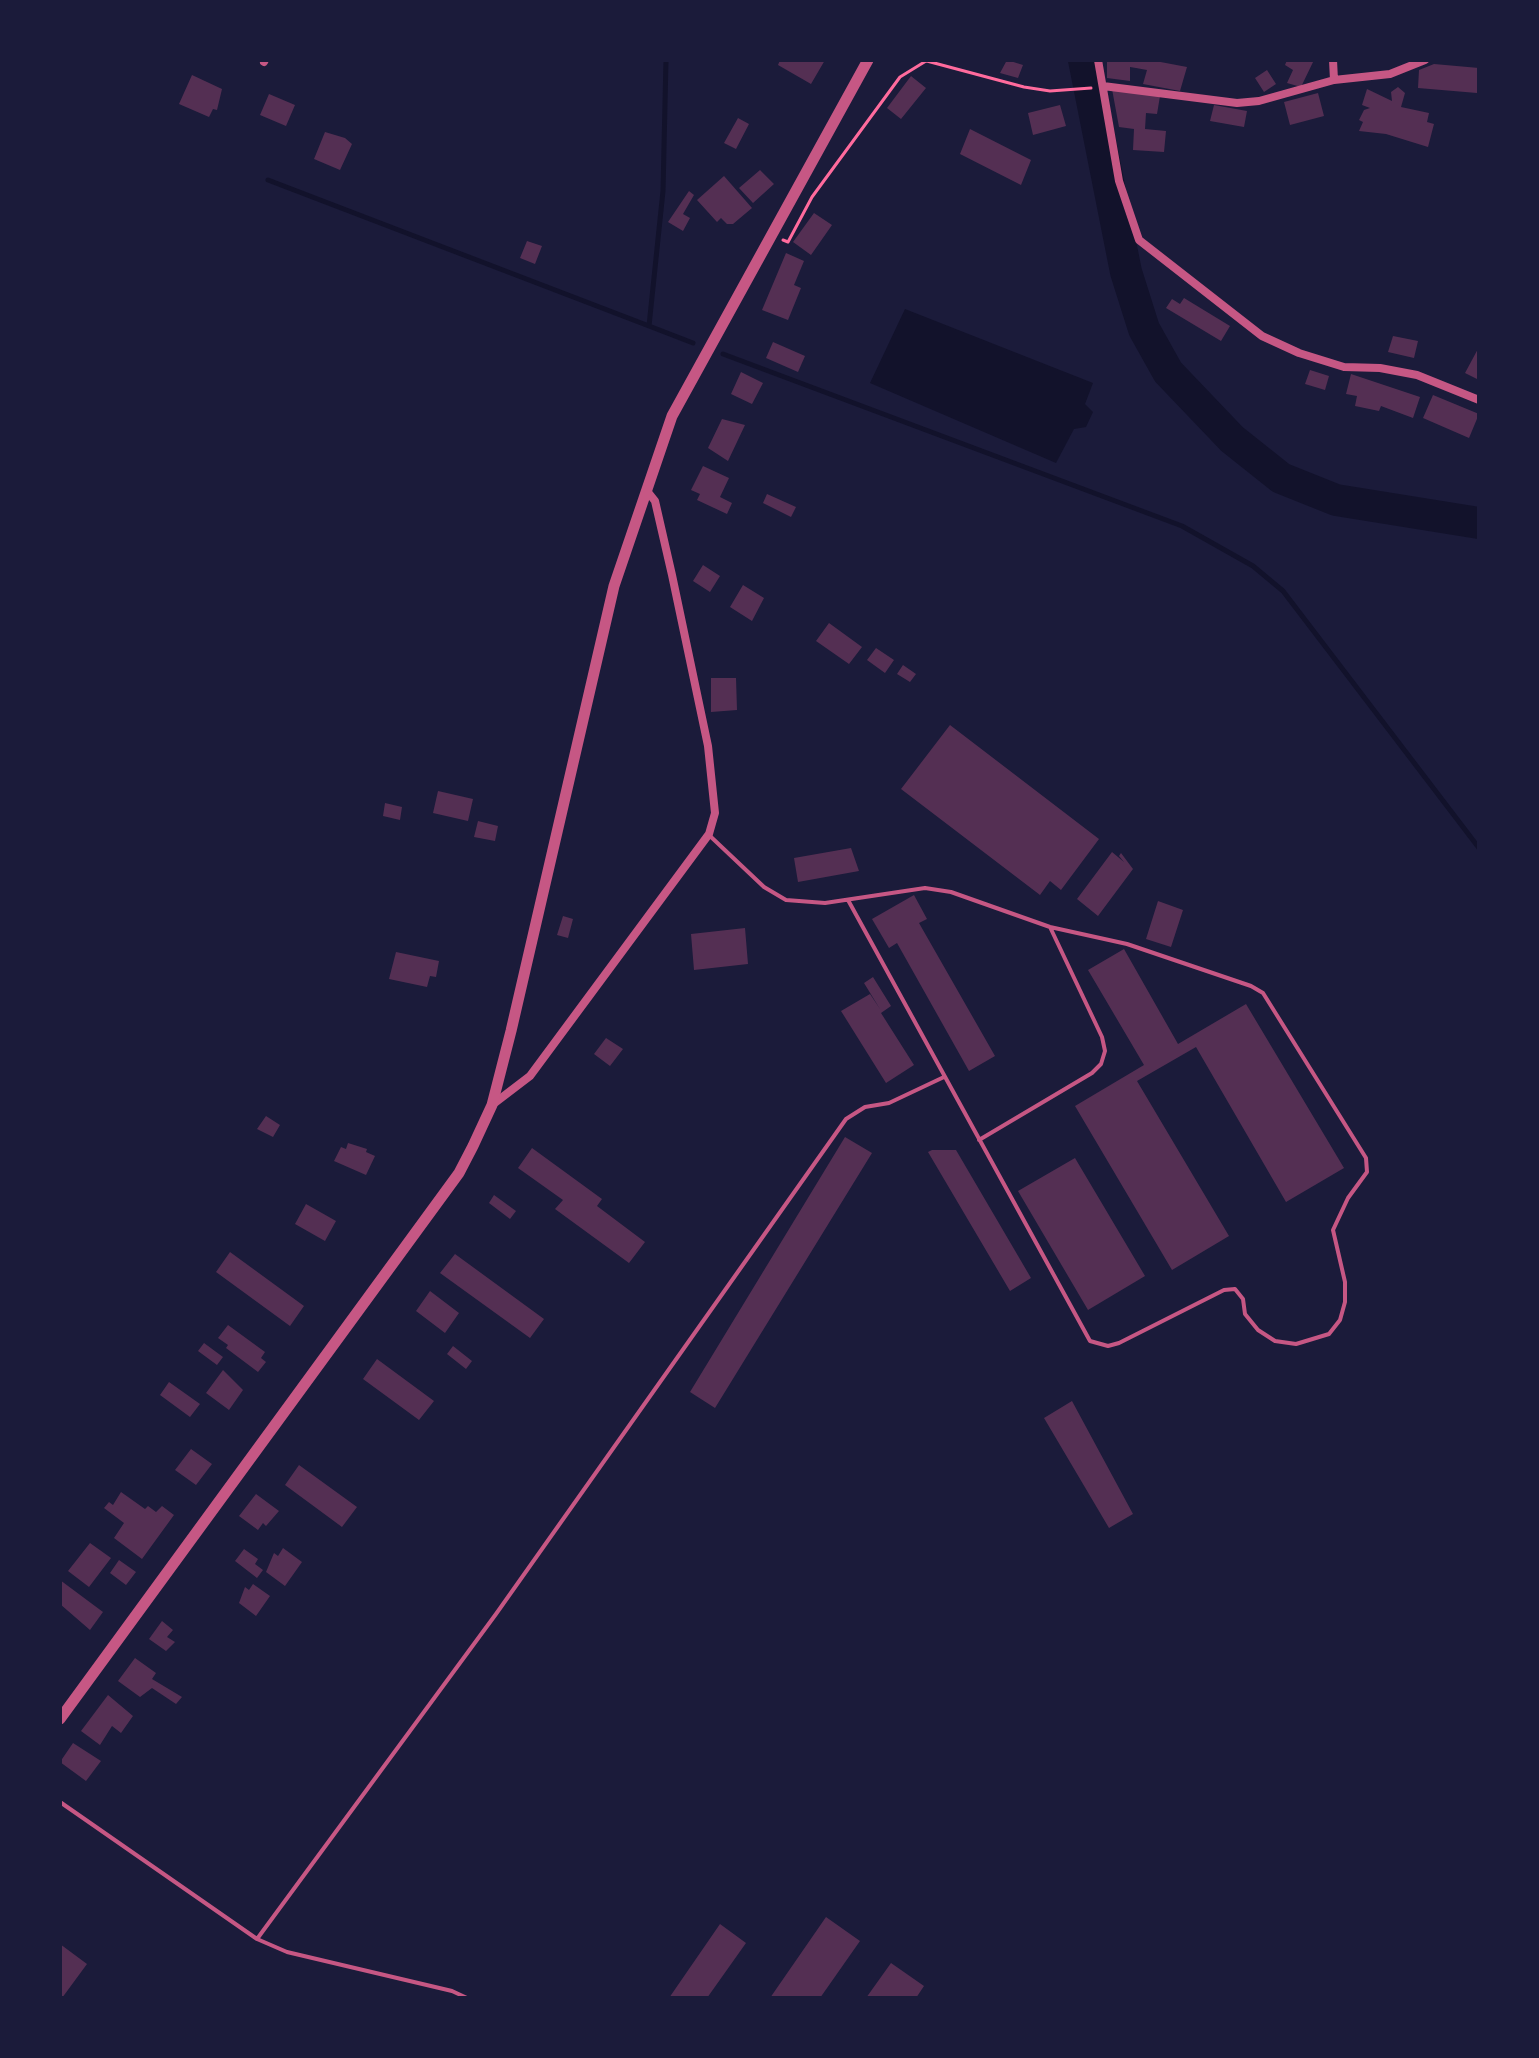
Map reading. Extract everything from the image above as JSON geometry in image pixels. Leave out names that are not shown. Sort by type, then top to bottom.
[{"type":"street","points":[[60,1719],[459,1173],[492,1105],[614,586],[672,416],[868,60]]},
{"type":"street","points":[[1098,60],[1119,181],[1139,240],[1262,336],[1299,353],[1344,367],[1380,368],[1417,375],[1479,400]]},
{"type":"street","points":[[1333,60],[1334,80]]},
{"type":"street","points":[[1103,86],[1237,103],[1259,101],[1334,80],[1390,74],[1425,60]]},
{"type":"street","points":[[492,1105],[530,1076],[709,834],[715,813],[708,746],[655,501],[647,491]]},
{"type":"lane","points":[[709,834],[773,895],[805,904],[925,888],[951,892],[1050,927],[1127,944],[1251,986],[1271,1003],[1366,1158],[1367,1172],[1333,1230],[1345,1282],[1340,1320],[1329,1334],[1312,1342],[1275,1341],[1258,1330],[1245,1314],[1243,1299],[1235,1289],[1224,1290],[1119,1343],[1098,1345],[1090,1341],[848,900]]},
{"type":"lane","points":[[979,1140],[1092,1073],[1101,1064],[1105,1051],[1102,1037],[1050,927]]},
{"type":"lane","points":[[257,1939],[496,1614],[846,1119],[865,1107],[889,1103],[944,1077]]},
{"type":"lane","points":[[60,1802],[257,1939],[287,1952],[452,1991],[467,1998]]},
{"type":"path","points":[[770,234],[788,242],[812,197],[900,77],[925,60],[1024,87],[1076,90]]},
{"type":"shaded area","points":[[905,309],[1093,383],[1085,404],[1093,412],[1086,427],[1074,429],[1056,463],[870,383]]},
{"type":"building","points":[[780,60],[825,60],[811,84],[778,65]]},
{"type":"building","points":[[1007,60],[1023,65],[1018,78],[1000,73]]},
{"type":"building","points":[[1107,60],[1150,60],[1187,67],[1180,91],[1143,84],[1147,70],[1136,68],[1130,67],[1130,81],[1107,78]]},
{"type":"building","points":[[1287,60],[1314,60],[1301,87],[1287,83],[1293,70],[1285,65]]},
{"type":"building","points":[[1434,64],[1479,68],[1477,93],[1418,88],[1419,70]]},
{"type":"building","points":[[1267,70],[1276,84],[1264,92],[1255,78]]},
{"type":"building","points":[[192,75],[222,89],[217,110],[213,109],[209,117],[179,104]]},
{"type":"building","points":[[911,76],[926,88],[901,119],[887,108]]},
{"type":"building","points":[[1398,87],[1405,93],[1401,107],[1429,113],[1427,122],[1434,124],[1428,147],[1386,134],[1359,131],[1363,122],[1359,120],[1364,110],[1370,108],[1362,105],[1367,89],[1392,101],[1391,92]]},
{"type":"building","points":[[1112,89],[1160,96],[1157,114],[1146,113],[1145,129],[1166,131],[1164,152],[1133,150],[1134,129],[1119,127]]},
{"type":"building","points":[[1318,93],[1324,116],[1290,125],[1284,102]]},
{"type":"building","points":[[269,94],[295,105],[286,126],[260,115]]},
{"type":"building","points":[[1060,105],[1066,126],[1033,135],[1028,113]]},
{"type":"building","points":[[1214,105],[1247,111],[1244,127],[1210,121]]},
{"type":"building","points":[[738,118],[749,124],[736,149],[724,143]]},
{"type":"building","points":[[970,129],[1031,160],[1021,185],[960,154]]},
{"type":"building","points":[[325,132],[345,138],[352,144],[340,170],[314,159]]},
{"type":"building","points":[[760,170],[774,184],[753,203],[739,188]]},
{"type":"building","points":[[724,176],[752,208],[733,224],[727,224],[721,218],[717,222],[697,200]]},
{"type":"building","points":[[689,191],[694,195],[683,214],[690,218],[683,231],[668,222]]},
{"type":"building","points":[[814,213],[832,225],[811,255],[793,242]]},
{"type":"building","points":[[527,241],[542,246],[535,264],[520,258]]},
{"type":"building","points":[[786,253],[804,261],[794,285],[801,288],[788,320],[762,310]]},
{"type":"building","points":[[1184,298],[1230,326],[1221,341],[1166,308],[1172,299],[1180,304]]},
{"type":"building","points":[[1393,336],[1418,341],[1414,358],[1388,352]]},
{"type":"building","points":[[773,342],[805,356],[798,372],[766,358]]},
{"type":"building","points":[[1479,347],[1479,380],[1465,373]]},
{"type":"building","points":[[1310,370],[1329,376],[1325,390],[1305,384]]},
{"type":"building","points":[[741,372],[763,383],[752,404],[731,394]]},
{"type":"building","points":[[1351,374],[1420,397],[1413,418],[1381,406],[1379,411],[1355,406],[1357,396],[1346,394]]},
{"type":"building","points":[[1433,395],[1479,414],[1469,438],[1423,418]]},
{"type":"building","points":[[722,419],[745,425],[728,461],[708,448]]},
{"type":"building","points":[[703,466],[729,478],[720,497],[732,503],[727,514],[697,500],[700,494],[691,490]]},
{"type":"building","points":[[767,494],[796,507],[791,517],[763,503]]},
{"type":"building","points":[[703,565],[720,576],[710,592],[693,581]]},
{"type":"building","points":[[743,585],[764,598],[752,621],[730,607]]},
{"type":"building","points":[[829,623],[862,647],[849,664],[816,641]]},
{"type":"building","points":[[876,648],[894,660],[885,673],[867,660]]},
{"type":"building","points":[[903,665],[916,674],[910,682],[897,674]]},
{"type":"building","points":[[711,678],[736,678],[737,710],[711,712]]},
{"type":"building","points":[[950,725],[1099,839],[1061,890],[1050,881],[1040,895],[901,789]]},
{"type":"building","points":[[438,791],[473,799],[468,821],[433,813]]},
{"type":"building","points":[[385,803],[402,807],[400,820],[383,816]]},
{"type":"building","points":[[478,821],[498,826],[495,841],[474,837]]},
{"type":"building","points":[[851,848],[859,871],[798,882],[794,858]]},
{"type":"building","points":[[1112,852],[1124,862],[1119,856],[1121,853],[1133,869],[1098,916],[1077,899]]},
{"type":"building","points":[[914,895],[927,919],[919,923],[995,1056],[969,1071],[897,943],[889,948],[872,919]]},
{"type":"building","points":[[1158,901],[1183,910],[1171,947],[1146,939]]},
{"type":"building","points":[[563,916],[573,919],[568,938],[557,935]]},
{"type":"building","points":[[745,928],[748,964],[694,970],[691,934]]},
{"type":"building","points":[[1124,949],[1178,1044],[1246,1004],[1344,1168],[1286,1202],[1196,1047],[1137,1081],[1229,1236],[1172,1270],[1075,1106],[1144,1065],[1088,970]]},
{"type":"building","points":[[396,952],[439,961],[436,977],[430,976],[427,987],[389,979]]},
{"type":"building","points":[[873,977],[891,1006],[881,1013],[914,1065],[886,1083],[841,1011],[870,994],[880,1009],[864,983]]},
{"type":"building","points":[[606,1038],[623,1049],[610,1066],[594,1054]]},
{"type":"building","points":[[266,1116],[280,1125],[273,1137],[257,1129]]},
{"type":"building","points":[[845,1137],[872,1153],[715,1408],[690,1392]]},
{"type":"building","points":[[348,1143],[367,1149],[366,1152],[375,1156],[366,1175],[334,1161],[341,1147],[346,1149]]},
{"type":"building","points":[[532,1148],[602,1199],[597,1206],[645,1242],[629,1263],[555,1209],[563,1200],[518,1168]]},
{"type":"building","points":[[956,1150],[1031,1278],[1010,1291],[928,1152]]},
{"type":"building","points":[[1075,1158],[1145,1276],[1088,1310],[1018,1191]]},
{"type":"building","points":[[494,1195],[516,1211],[510,1219],[489,1203]]},
{"type":"building","points":[[306,1204],[336,1221],[325,1241],[295,1224]]},
{"type":"building","points":[[230,1252],[304,1306],[290,1326],[216,1272]]},
{"type":"building","points":[[455,1254],[544,1319],[530,1338],[440,1273]]},
{"type":"building","points":[[430,1291],[459,1313],[445,1333],[416,1311]]},
{"type":"building","points":[[228,1325],[265,1352],[261,1358],[266,1362],[258,1372],[226,1348],[228,1345],[218,1338]]},
{"type":"building","points":[[204,1343],[223,1357],[217,1365],[198,1351]]},
{"type":"building","points":[[453,1346],[472,1361],[466,1369],[447,1354]]},
{"type":"building","points":[[377,1359],[434,1401],[419,1420],[363,1379]]},
{"type":"building","points":[[223,1370],[243,1390],[229,1410],[206,1393]]},
{"type":"building","points":[[169,1382],[200,1404],[190,1417],[160,1395]]},
{"type":"building","points":[[1072,1401],[1133,1514],[1109,1528],[1044,1418]]},
{"type":"building","points":[[191,1449],[212,1464],[196,1485],[175,1470]]},
{"type":"building","points":[[299,1465],[357,1507],[342,1527],[285,1485]]},
{"type":"building","points":[[121,1492],[145,1509],[148,1506],[156,1512],[162,1506],[174,1515],[142,1559],[114,1538],[124,1523],[104,1508],[109,1502],[113,1505]]},
{"type":"building","points":[[256,1494],[279,1511],[266,1526],[263,1523],[258,1530],[239,1516]]},
{"type":"building","points":[[90,1543],[111,1558],[89,1587],[68,1571]]},
{"type":"building","points":[[283,1548],[302,1562],[285,1586],[266,1572],[274,1553],[278,1556]]},
{"type":"building","points":[[244,1549],[258,1559],[255,1564],[263,1570],[257,1578],[235,1561]]},
{"type":"building","points":[[119,1560],[136,1572],[126,1585],[110,1573]]},
{"type":"building","points":[[60,1580],[103,1612],[90,1630],[60,1604]]},
{"type":"building","points":[[253,1584],[270,1596],[256,1616],[239,1603],[245,1587],[249,1590]]},
{"type":"building","points":[[162,1621],[173,1630],[167,1637],[175,1642],[166,1651],[149,1639]]},
{"type":"building","points":[[135,1658],[156,1673],[152,1679],[182,1697],[176,1704],[152,1688],[140,1697],[118,1681]]},
{"type":"building","points":[[108,1695],[133,1716],[121,1733],[112,1726],[100,1745],[81,1731]]},
{"type":"building","points":[[73,1743],[101,1761],[86,1781],[60,1762]]},
{"type":"building","points":[[826,1917],[860,1941],[820,1998],[770,1998]]},
{"type":"building","points":[[720,1924],[746,1943],[707,1998],[669,1998]]},
{"type":"building","points":[[60,1944],[87,1964],[62,1998],[60,1998]]},
{"type":"building","points":[[891,1963],[924,1986],[916,1998],[866,1998]]},
{"type":"waterway","points":[[666,60],[663,191],[649,326],[693,343]]},
{"type":"waterway","points":[[1084,60],[1126,272],[1144,329],[1168,372],[1232,439],[1281,478],[1336,500],[1479,523]]},
{"type":"waterway","points":[[268,180],[649,326]]},
{"type":"waterway","points":[[723,354],[1182,526],[1253,566],[1283,591],[1479,848]]}]
